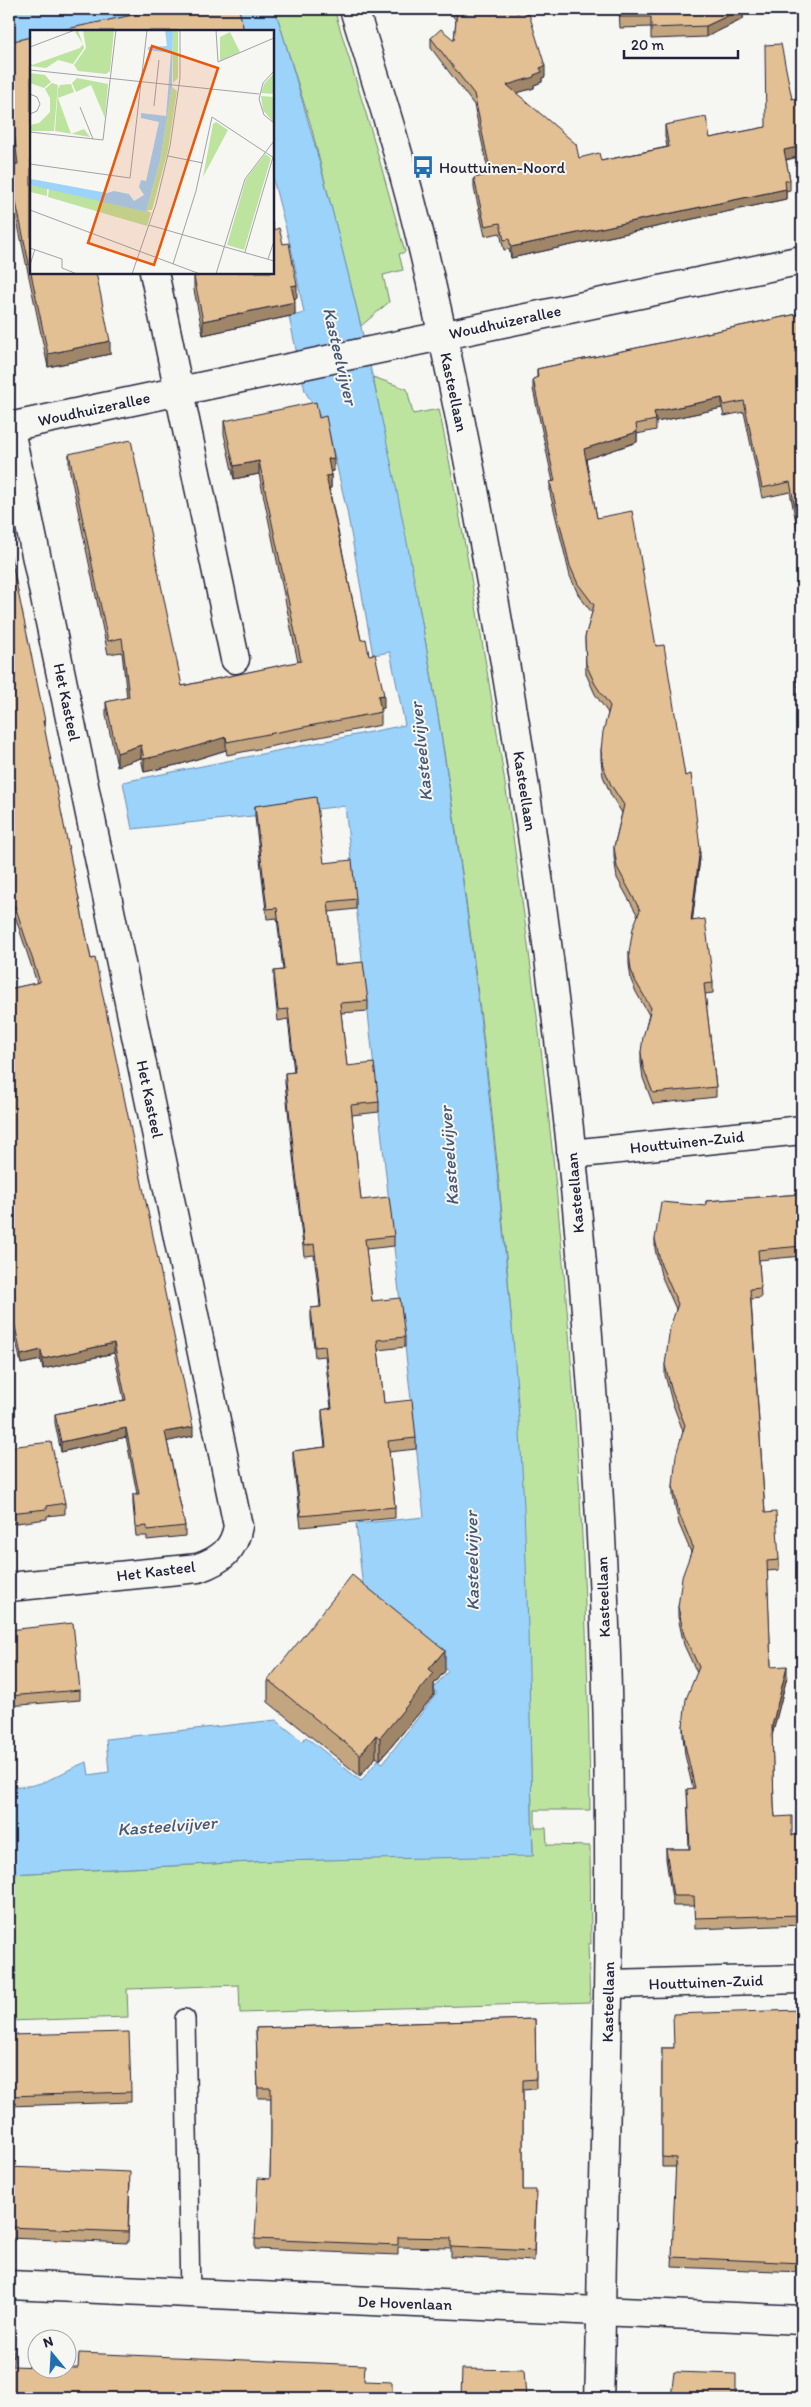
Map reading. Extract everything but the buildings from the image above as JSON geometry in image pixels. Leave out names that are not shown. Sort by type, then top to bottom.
[{"type":"street","name":"Kasteellaan","points":[[354,9],[401,163],[424,250],[479,510],[526,796],[557,1025],[572,1154],[591,1374],[602,1542],[607,1736],[609,1984],[599,2398]]},
{"type":"street","name":"Woudhuizerallee","points":[[9,426],[802,260]]},
{"type":"street","points":[[154,274],[236,659]]},
{"type":"street","name":"Het Kasteel","points":[[9,426],[238,1526],[235,1540],[228,1551],[214,1562],[198,1568],[9,1587]]},
{"type":"street","name":"Houttuinen-Zuid","points":[[572,1154],[802,1130]]},
{"type":"street","name":"Houttuinen-Zuid","points":[[609,1984],[802,1979]]},
{"type":"street","name":"De Hovenlaan","points":[[9,2285],[802,2320]]},
{"type":"lane","points":[[185,2019],[190,2294]]},
{"type":"green space","points":[[275,9],[334,9],[371,130],[405,252],[399,254],[403,270],[383,275],[389,302],[361,326],[311,126]]},
{"type":"green space","points":[[373,377],[407,389],[413,414],[439,409],[472,583],[501,757],[526,931],[548,1106],[565,1282],[578,1457],[586,1634],[590,1810],[535,1810],[535,1828],[546,1828],[547,1845],[590,1846],[591,1944],[588,1944],[590,2002],[240,2013],[239,1985],[127,1989],[128,2017],[9,2021],[9,1874],[271,1861],[533,1855],[521,1467],[511,1312],[490,1097],[465,890],[433,685]]},
{"type":"water","points":[[9,9],[193,9],[93,30],[30,30],[30,43],[9,48]]},
{"type":"water","name":"Kasteelvijver","points":[[237,9],[275,9],[314,141],[348,274],[407,542],[432,678],[472,950],[494,1139],[514,1349],[526,1552],[533,1856],[271,1861],[9,1874],[9,1785],[30,1786],[49,1780],[87,1762],[89,1775],[109,1772],[106,1739],[276,1720],[302,1741],[306,1737],[361,1781],[378,1760],[383,1763],[437,1693],[433,1689],[448,1671],[364,1597],[356,1524],[424,1517],[345,806],[132,829],[123,782],[405,725],[390,652],[373,655],[347,511],[329,432],[305,391],[289,317],[304,313],[292,252],[274,183],[274,30],[243,30]]},
{"type":"place","name":"Houttuinen-Noord","points":[[423,167]]}]
